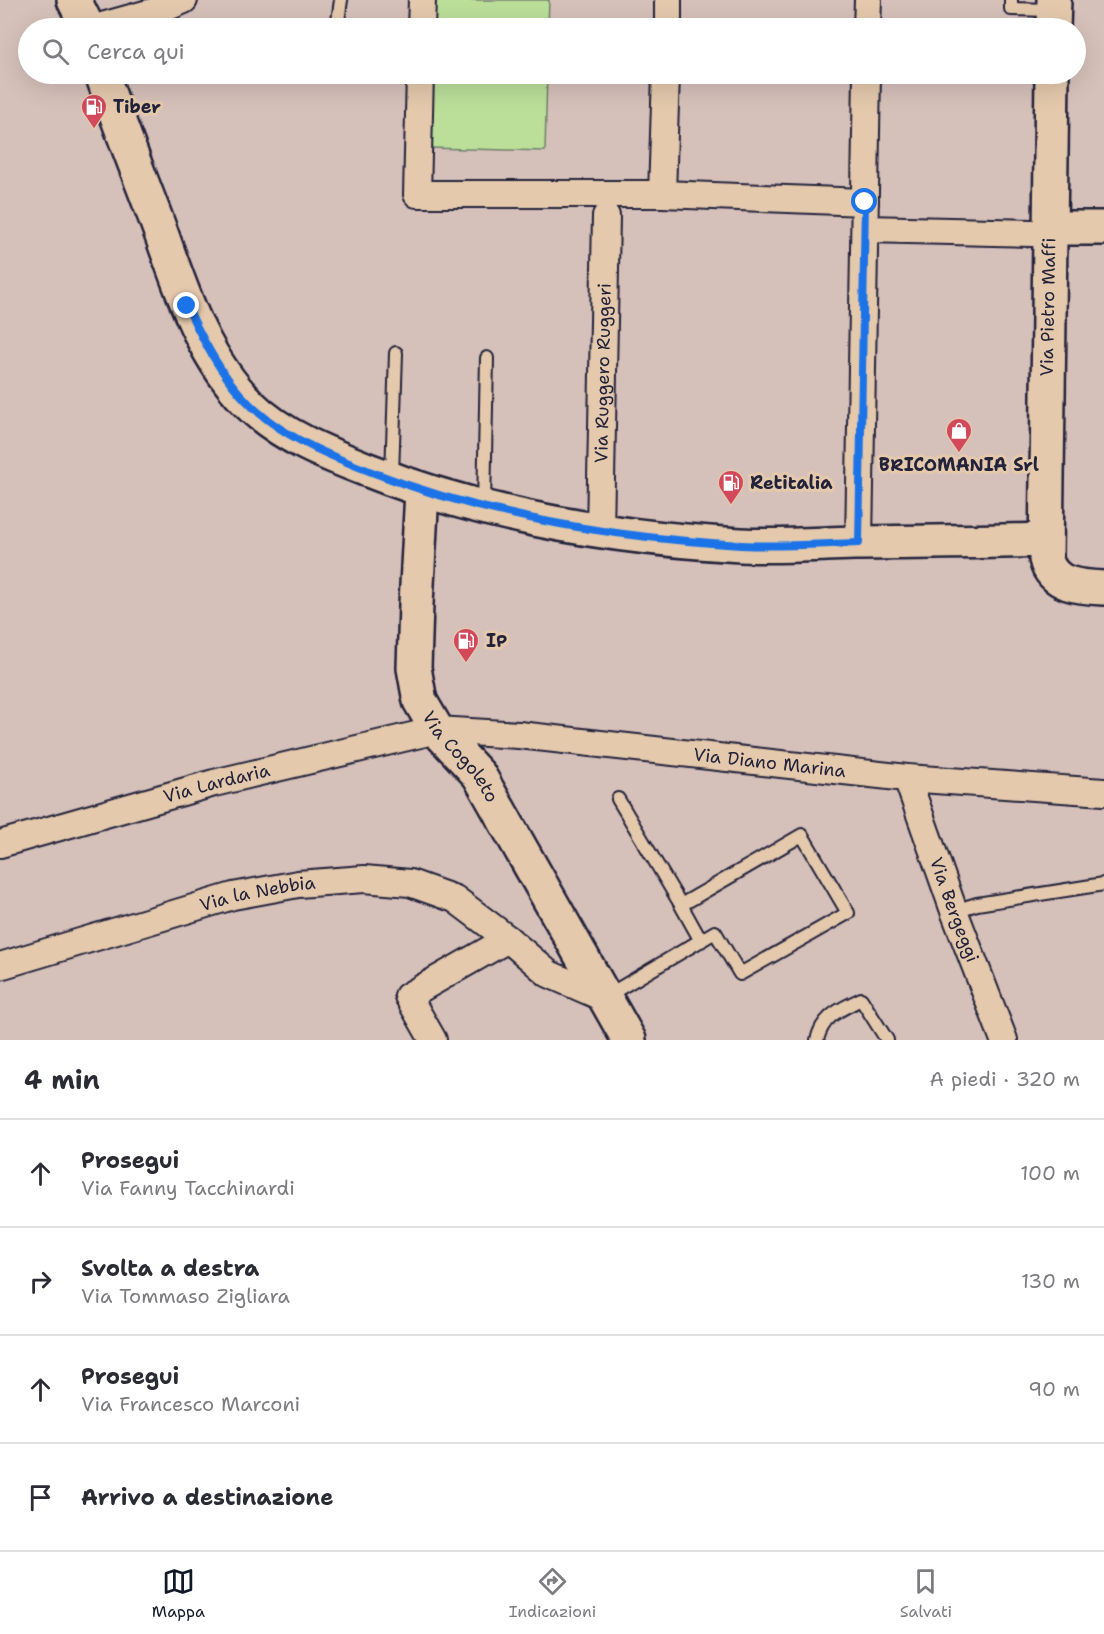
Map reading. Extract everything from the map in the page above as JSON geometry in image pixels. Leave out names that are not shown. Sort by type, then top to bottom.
[{"type":"street","points":[[74,0],[83,18]]},
{"type":"street","points":[[131,18],[184,0]]},
{"type":"street","points":[[421,18],[422,0]]},
{"type":"street","points":[[668,0],[668,18]]},
{"type":"street","points":[[867,18],[868,0]]},
{"type":"street","points":[[106,84],[187,306],[204,342],[222,370],[249,404],[268,420],[328,454],[422,491],[600,532],[743,545],[1045,540]]},
{"type":"street","points":[[420,84],[417,194],[662,194],[865,202]]},
{"type":"street","points":[[662,194],[666,84]]},
{"type":"street","points":[[859,543],[867,84]]},
{"type":"street","name":"Via Pietro Maffi","points":[[1051,84],[1041,230],[1047,565],[1055,576],[1067,583],[1104,588]]},
{"type":"street","name":"Via Ruggero Ruggeri","points":[[600,532],[606,216]]},
{"type":"street","points":[[865,229],[1104,228]]},
{"type":"street","name":"Via Cogoleto","points":[[422,491],[414,668],[420,701],[437,730],[479,775],[629,1040]]},
{"type":"street","name":"Via Diano Marina","points":[[437,730],[530,736],[907,778],[1104,792]]},
{"type":"street","name":"Via Lardaria","points":[[0,844],[214,783],[437,730]]},
{"type":"street","name":"Via Bergeggi","points":[[907,778],[954,911],[1004,1040]]},
{"type":"street","name":"Via la Nebbia","points":[[0,966],[233,896],[338,879],[396,881],[434,891],[461,903],[508,939]]},
{"type":"street","points":[[433,1040],[408,996],[508,939],[549,974],[604,998]]},
{"type":"lane","points":[[338,18],[341,0]]},
{"type":"lane","points":[[1011,0],[1011,9],[1054,13]]},
{"type":"lane","points":[[391,479],[396,353]]},
{"type":"lane","points":[[484,507],[487,358]]},
{"type":"lane","points":[[618,799],[701,940]]},
{"type":"lane","points":[[604,998],[715,932],[740,974],[848,913],[802,835],[681,904]]},
{"type":"lane","points":[[954,911],[977,904],[1104,884]]},
{"type":"lane","points":[[817,1040],[820,1028],[831,1015],[861,999],[887,1040]]},
{"type":"green space","points":[[433,0],[549,0],[548,18],[432,18]]},
{"type":"green space","points":[[431,84],[547,84],[545,151],[428,148]]},
{"type":"place","name":"Tiber","points":[[94,130]]},
{"type":"place","name":"BRICOMANIA Srl","points":[[959,454]]},
{"type":"place","name":"Retitalia","points":[[731,506]]},
{"type":"place","name":"IP","points":[[466,664]]},
{"type":"route","points":[[187,306],[204,342],[222,370],[249,404],[268,420],[328,454],[422,491],[600,532],[743,545],[859,543],[865,202]]}]
